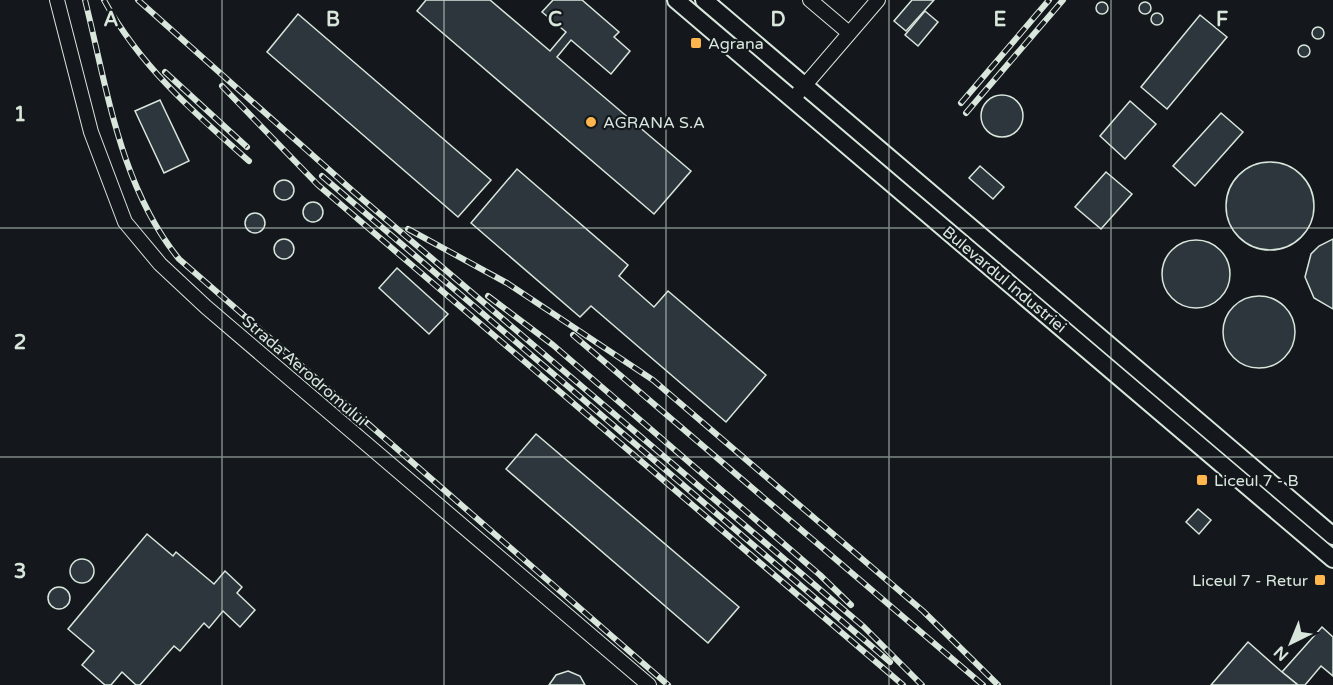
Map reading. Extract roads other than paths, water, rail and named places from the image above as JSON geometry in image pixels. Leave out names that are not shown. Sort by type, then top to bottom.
[{"type":"main road","name":"Bulevardul Industriei","points":[[676,0],[1333,559]]},
{"type":"main road","name":"Bulevardul Industriei","points":[[704,0],[1333,536]]},
{"type":"street","name":"Strada Aerodromului","points":[[57,0],[91,132],[125,222],[160,264],[224,322],[649,685]]},
{"type":"street","points":[[810,0],[849,33]]},
{"type":"street","points":[[793,99],[878,0]]},
{"type":"railway","points":[[85,0],[109,101],[129,168],[159,231],[179,259],[668,685]]},
{"type":"railway","points":[[104,0],[134,46],[169,87],[249,161]]},
{"type":"railway","points":[[138,0],[354,192],[864,627],[922,685]]},
{"type":"railway","points":[[961,103],[1049,0]]},
{"type":"railway","points":[[966,113],[1063,0]]},
{"type":"railway","points":[[165,72],[247,147]]},
{"type":"railway","points":[[222,86],[318,185],[903,685]]},
{"type":"railway","points":[[322,176],[890,662]]},
{"type":"railway","points":[[408,229],[507,283],[653,380],[923,611],[998,685]]},
{"type":"railway","points":[[488,296],[553,345],[820,575],[851,605]]},
{"type":"railway","points":[[573,335],[983,685]]},
{"type":"place","name":"Agrana","points":[[696,43]]},
{"type":"place","name":"AGRANA S.A","points":[[591,122]]},
{"type":"place","name":"Liceul 7 - B","points":[[1202,480]]},
{"type":"place","name":"Liceul 7 - Retur","points":[[1320,580]]}]
